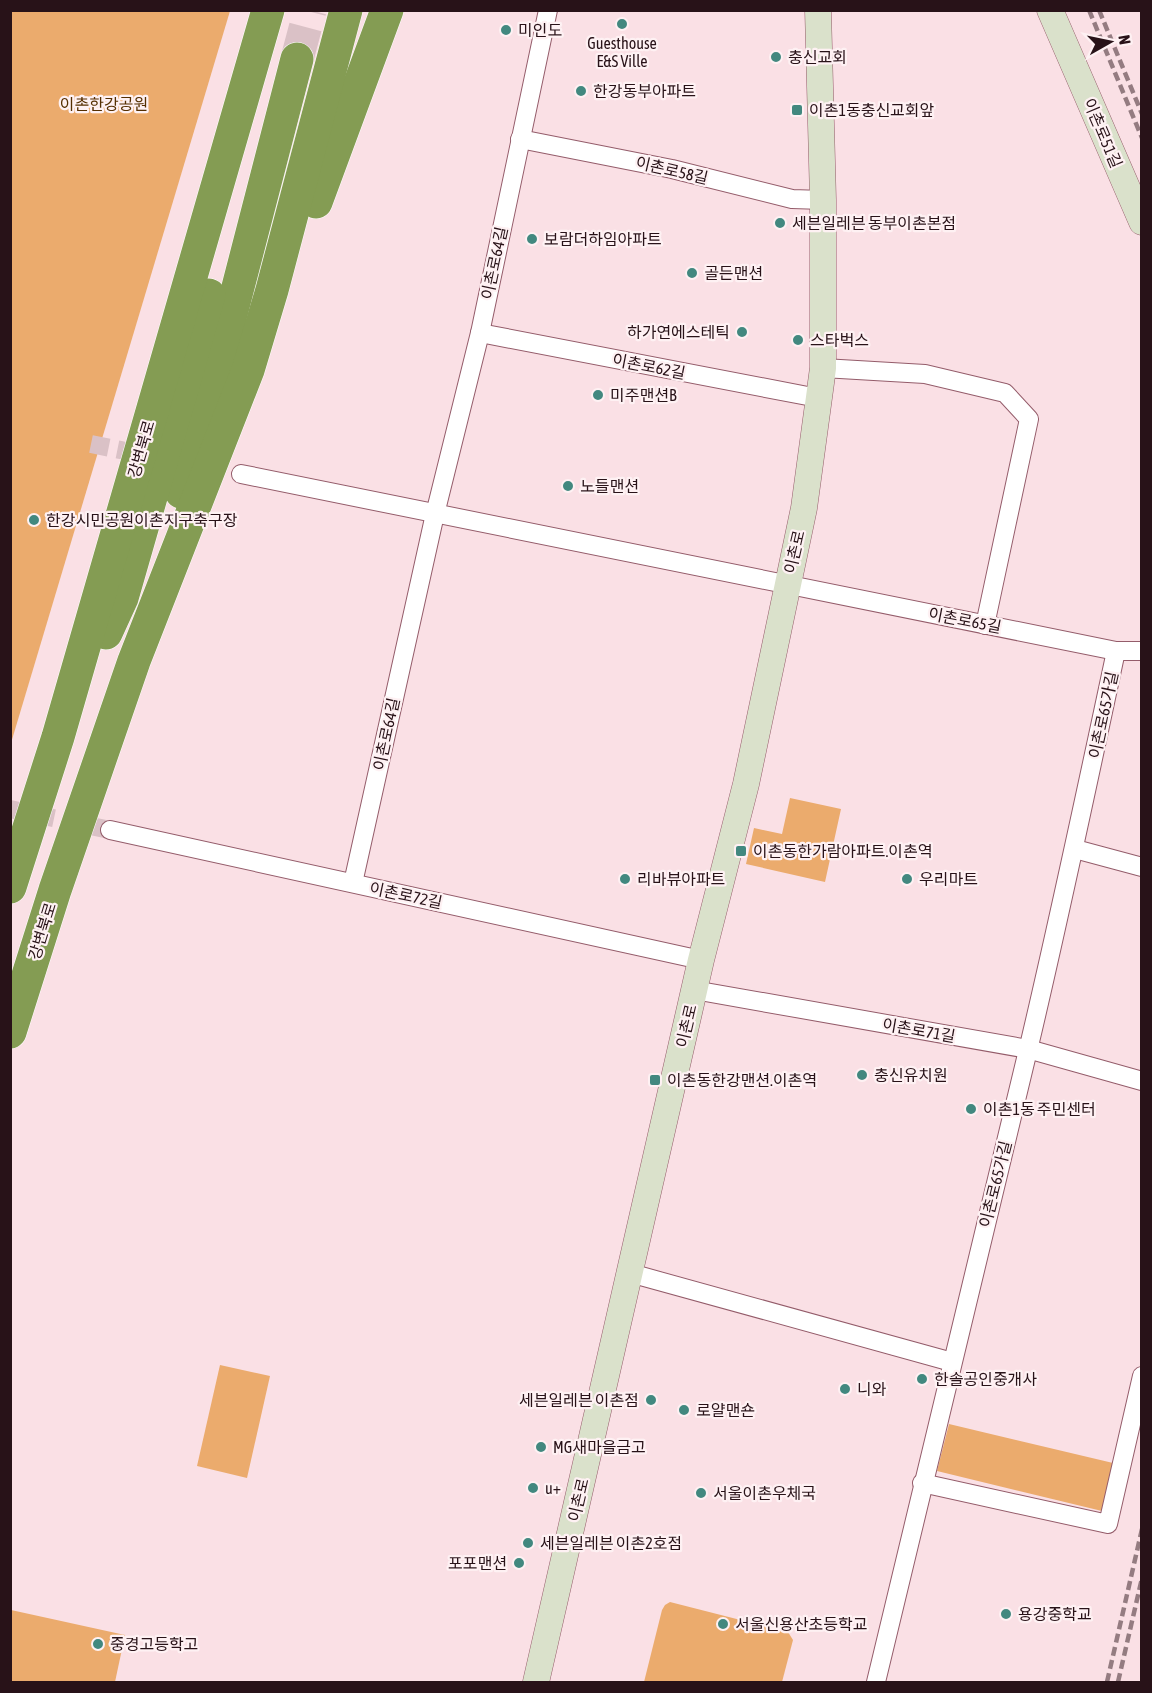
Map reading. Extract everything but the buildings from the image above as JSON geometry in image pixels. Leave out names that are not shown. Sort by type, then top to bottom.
[{"type":"highway","name":"강변북로","points":[[10,887],[58,737],[268,10]]},
{"type":"highway","points":[[58,737],[122,598],[171,433],[289,10]]},
{"type":"highway","name":"강변북로","points":[[10,1032],[55,890],[134,662],[248,370],[272,290],[346,10]]},
{"type":"highway","points":[[248,370],[280,301],[387,10]]},
{"type":"highway","name":"강변북로","points":[[134,662],[230,318],[297,59]]},
{"type":"street","name":"이촌로64길","points":[[353,884],[435,514],[480,333],[548,10]]},
{"type":"street","name":"이촌로","points":[[536,1683],[701,960],[746,784],[804,508],[823,368],[823,200],[818,10]]},
{"type":"street","name":"이촌로51길","points":[[1050,10],[1142,222]]},
{"type":"street","name":"이촌로58길","points":[[520,139],[672,169],[792,199],[823,200]]},
{"type":"street","name":"이촌로62길","points":[[480,333],[818,398]]},
{"type":"street","points":[[823,368],[924,374],[1005,393],[1029,419],[986,624]]},
{"type":"street","points":[[241,474],[788,585]]},
{"type":"street","name":"이촌로65길","points":[[788,585],[1116,651],[1142,651]]},
{"type":"street","name":"이촌로65가길","points":[[876,1683],[951,1362],[1029,1049],[1075,849],[1116,651]]},
{"type":"street","name":"이촌로72길","points":[[110,830],[701,960]]},
{"type":"street","points":[[1075,849],[1142,867]]},
{"type":"street","name":"이촌로71길","points":[[694,990],[1029,1049],[1142,1081]]},
{"type":"street","points":[[630,1273],[951,1362]]},
{"type":"street","points":[[922,1483],[1108,1524],[1142,1376]]},
{"type":"green space","name":"이촌한강공원","points":[[10,11],[230,11],[11,743]]},
{"type":"green space","points":[[790,798],[841,809],[825,882],[746,864],[754,828],[782,834]]},
{"type":"green space","points":[[220,1365],[270,1376],[247,1478],[197,1466]]},
{"type":"green space","points":[[949,1424],[1113,1463],[1102,1511],[937,1471]]},
{"type":"green space","points":[[670,1602],[788,1632],[793,1640],[782,1682],[644,1682],[662,1610]]},
{"type":"green space","points":[[11,1610],[125,1635],[115,1682],[11,1682]]},
{"type":"tunnel","points":[[297,59],[310,10]]},
{"type":"tunnel","points":[[91,444],[145,455]]},
{"type":"tunnel","points":[[10,809],[110,830]]},
{"type":"railway","points":[[1089,10],[1142,138]]},
{"type":"railway","points":[[1099,10],[1142,114]]},
{"type":"railway","points":[[1107,1682],[1142,1529]]},
{"type":"railway","points":[[1118,1682],[1142,1578]]},
{"type":"place","name":"Guesthouse E&S Ville","points":[[622,24]]},
{"type":"place","name":"미인도","points":[[506,30]]},
{"type":"place","name":"충신교회","points":[[776,57]]},
{"type":"place","name":"한강동부아파트","points":[[581,91]]},
{"type":"place","name":"이촌1동충신교회앞","points":[[797,110]]},
{"type":"place","name":"세븐일레븐 동부이촌본점","points":[[780,223]]},
{"type":"place","name":"보람더하임아파트","points":[[532,239]]},
{"type":"place","name":"골든맨션","points":[[692,273]]},
{"type":"place","name":"하가연에스테틱","points":[[742,332]]},
{"type":"place","name":"스타벅스","points":[[798,340]]},
{"type":"place","name":"미주맨션B","points":[[598,395]]},
{"type":"place","name":"노들맨션","points":[[568,486]]},
{"type":"place","name":"한강시민공원이촌지구축구장","points":[[34,520]]},
{"type":"place","name":"이촌동한가람아파트.이촌역","points":[[741,851]]},
{"type":"place","name":"리바뷰아파트","points":[[625,879]]},
{"type":"place","name":"우리마트","points":[[907,879]]},
{"type":"place","name":"충신유치원","points":[[862,1075]]},
{"type":"place","name":"이촌동한강맨션.이촌역","points":[[655,1080]]},
{"type":"place","name":"이촌1동 주민센터","points":[[971,1109]]},
{"type":"place","name":"한솔공인중개사","points":[[922,1379]]},
{"type":"place","name":"니와","points":[[845,1389]]},
{"type":"place","name":"세븐일레븐 이촌점","points":[[651,1400]]},
{"type":"place","name":"로얄맨숀","points":[[684,1410]]},
{"type":"place","name":"MG새마을금고","points":[[541,1447]]},
{"type":"place","name":"u+","points":[[533,1488]]},
{"type":"place","name":"서울이촌우체국","points":[[701,1493]]},
{"type":"place","name":"세븐일레븐 이촌2호점","points":[[528,1543]]},
{"type":"place","name":"포포맨션","points":[[519,1563]]},
{"type":"place","name":"용강중학교","points":[[1006,1614]]},
{"type":"place","name":"서울신용산초등학교","points":[[723,1624]]},
{"type":"place","name":"중경고등학고","points":[[98,1644]]}]
